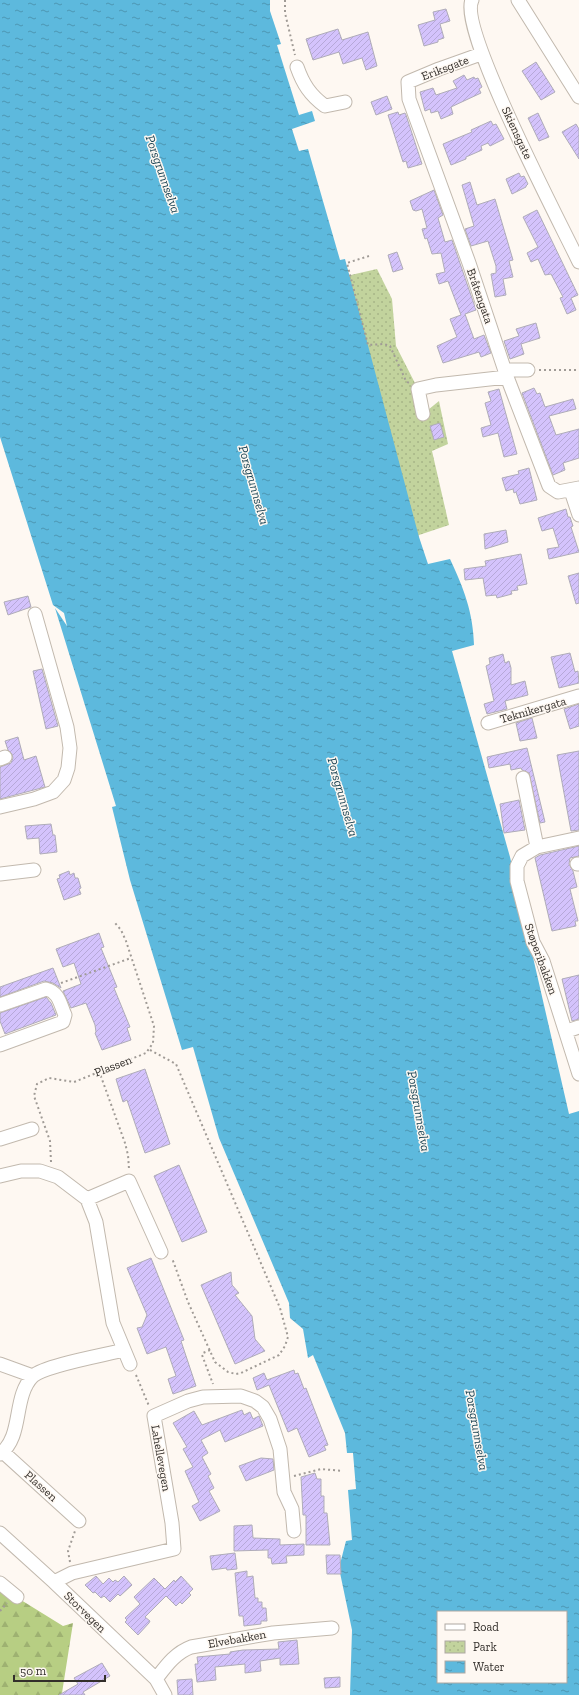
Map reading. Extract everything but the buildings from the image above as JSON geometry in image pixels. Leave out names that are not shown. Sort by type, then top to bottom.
[{"type":"street","name":"Skiensgate","points":[[472,0],[470,11],[482,54],[521,144],[579,262]]},
{"type":"street","points":[[518,0],[579,97]]},
{"type":"street","name":"Eriksgate","points":[[408,82],[482,54]]},
{"type":"street","points":[[297,66],[303,83],[314,97],[325,106],[345,102]]},
{"type":"street","name":"Bråtengata","points":[[408,82],[409,99],[469,263],[506,373],[549,486],[558,492],[575,490],[579,514]]},
{"type":"street","points":[[423,414],[418,389],[528,370]]},
{"type":"street","points":[[0,807],[34,799],[53,792],[64,780],[68,768],[70,748],[67,727],[36,614]]},
{"type":"street","name":"Teknikergata","points":[[488,723],[579,696]]},
{"type":"street","points":[[523,778],[537,846]]},
{"type":"street","name":"Støperibakken","points":[[579,838],[537,846],[522,856],[517,866],[517,881],[533,942],[573,1029],[579,1074]]},
{"type":"street","points":[[0,874],[34,870]]},
{"type":"street","points":[[0,1005],[46,989],[53,991],[56,994],[65,1015],[63,1022],[0,1045]]},
{"type":"street","points":[[0,1139],[32,1128]]},
{"type":"street","points":[[0,1176],[30,1170],[49,1174],[58,1177],[87,1199],[96,1222],[113,1323],[130,1364]]},
{"type":"street","points":[[87,1199],[129,1182],[166,1255]]},
{"type":"street","points":[[0,1364],[33,1376],[54,1367],[124,1350]]},
{"type":"street","name":"Plassen","points":[[33,1376],[22,1398],[10,1443],[1,1453],[79,1522]]},
{"type":"street","name":"Lahellevegen","points":[[54,1582],[72,1573],[174,1549],[172,1523],[154,1416],[188,1401],[203,1398],[241,1396],[255,1401],[263,1407],[270,1419],[280,1449],[283,1464],[282,1480],[284,1492],[292,1509],[294,1531]]},
{"type":"street","name":"Storvegen","points":[[0,1533],[156,1679],[165,1695]]},
{"type":"street","points":[[0,1583],[17,1597]]},
{"type":"street","name":"Elvebakken","points":[[156,1679],[174,1657],[181,1651],[191,1647],[273,1633],[332,1628]]},
{"type":"path","points":[[285,0],[285,13],[297,66]]},
{"type":"path","points":[[369,256],[348,263],[368,345],[384,344],[390,346],[406,381],[418,389]]},
{"type":"path","points":[[528,370],[579,370]]},
{"type":"path","points":[[116,923],[126,941],[154,1026],[153,1043],[150,1050],[176,1064],[280,1308],[287,1331],[285,1346],[279,1355],[236,1374],[228,1372],[218,1365],[166,1255]]},
{"type":"path","points":[[53,991],[57,984],[131,958]]},
{"type":"path","name":"Plassen","points":[[49,1174],[52,1153],[50,1141],[35,1102],[35,1087],[44,1079],[74,1082],[146,1053],[150,1050]]},
{"type":"path","points":[[100,1071],[128,1155],[129,1182]]},
{"type":"path","points":[[210,1350],[203,1352],[202,1355],[212,1385]]},
{"type":"path","points":[[130,1364],[154,1416]]},
{"type":"path","points":[[282,1480],[321,1469],[344,1471]]},
{"type":"path","points":[[72,1573],[68,1551],[79,1522]]},
{"type":"green space","points":[[377,269],[392,299],[396,346],[418,389],[423,414],[439,401],[448,444],[432,451],[449,525],[416,536],[342,277]]},
{"type":"green space","points":[[0,1587],[63,1626],[73,1623],[62,1693],[65,1695],[0,1695]]},
{"type":"water","name":"Porsgrunnselva","points":[[0,0],[270,0],[270,11],[281,44],[277,45],[299,115],[312,111],[315,121],[292,129],[299,151],[308,149],[340,260],[345,259],[419,537],[428,564],[450,559],[460,580],[470,611],[474,645],[452,651],[510,857],[569,1114],[579,1111],[579,1695],[350,1695],[352,1630],[339,1568],[346,1541],[352,1540],[348,1490],[356,1489],[353,1453],[347,1453],[345,1433],[313,1355],[308,1358],[303,1329],[290,1318],[289,1303],[219,1138],[193,1047],[182,1050],[130,880],[112,807],[116,806],[55,608],[67,626],[64,613],[53,605],[0,437]]}]
